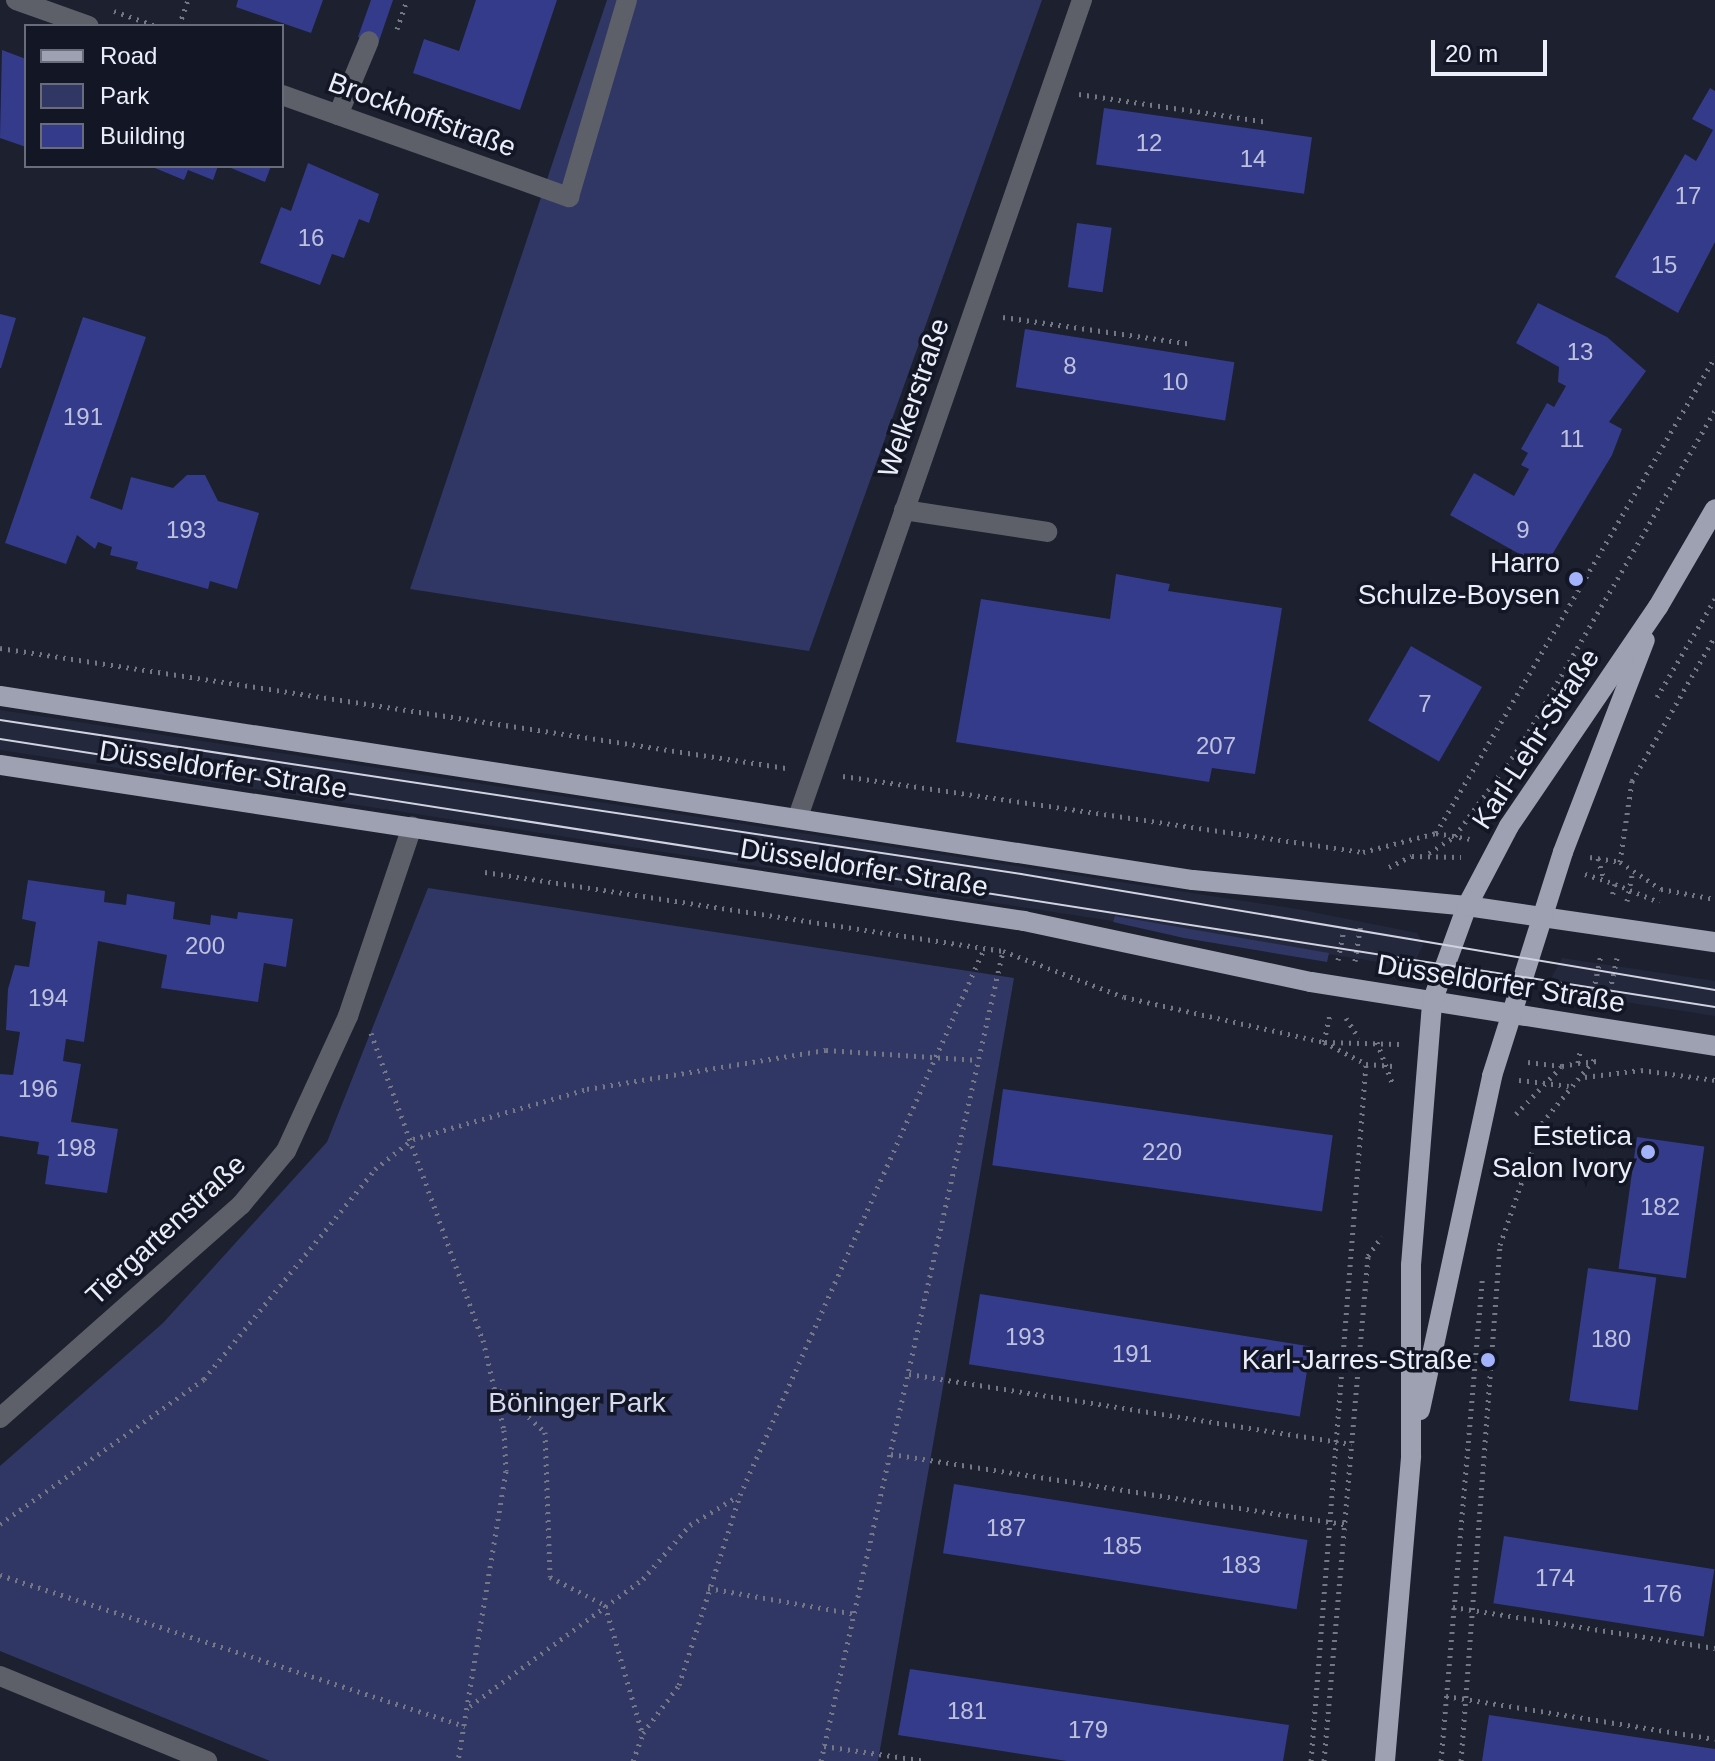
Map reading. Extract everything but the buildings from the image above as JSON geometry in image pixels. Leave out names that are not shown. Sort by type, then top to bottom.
[{"type":"main road","name":"Karl-Lehr-Straße","points":[[1467,906],[1509,826],[1658,607],[1715,509]]},
{"type":"main road","name":"Karl-Lehr-Straße","points":[[1543,917],[1658,607]]},
{"type":"main road","name":"Düsseldorfer Straße","points":[[0,696],[799,814],[1193,880],[1467,906],[1615,925],[1715,942]]},
{"type":"main road","name":"Düsseldorfer Straße","points":[[0,765],[1024,921],[1334,986],[1715,1046]]},
{"type":"main road","points":[[1385,1761],[1411,1456],[1411,1265],[1432,1002],[1467,906]]},
{"type":"main road","points":[[1411,1456],[1492,1076],[1543,917]]},
{"type":"street","points":[[16,0],[83,24]]},
{"type":"street","name":"Brockhoffstraße","points":[[284,96],[569,197],[627,0]]},
{"type":"street","name":"Welkerstraße","points":[[799,814],[1082,0]]},
{"type":"street","points":[[338,115],[369,41]]},
{"type":"street","points":[[904,510],[1047,532]]},
{"type":"street","name":"Tiergartenstraße","points":[[0,1418],[241,1205],[286,1151],[348,1016],[412,827]]},
{"type":"street","points":[[0,1676],[207,1761]]},
{"type":"path","points":[[180,24],[188,0]]},
{"type":"path","points":[[98,5],[150,24]]},
{"type":"path","points":[[1077,94],[1268,122]]},
{"type":"path","points":[[1000,316],[1192,344]]},
{"type":"path","points":[[0,648],[1363,852],[1436,833],[1715,357]]},
{"type":"path","points":[[1426,855],[1455,836],[1521,745],[1715,410]]},
{"type":"path","points":[[1715,636],[1632,781],[1620,862],[1632,875],[1715,899]]},
{"type":"path","points":[[1324,1042],[1363,852]]},
{"type":"path","points":[[1461,1761],[1500,1245],[1524,1161],[1569,1086],[1584,1077],[1596,1061],[1594,1027],[1615,925],[1632,875]]},
{"type":"path","points":[[1594,1027],[1615,925]]},
{"type":"path","points":[[633,1761],[643,1733],[679,1685],[740,1495],[817,1333],[931,1055],[984,949]]},
{"type":"path","points":[[821,1761],[1003,951],[1138,1001],[1324,1042],[1366,1064],[1407,1066]]},
{"type":"path","points":[[348,1016],[373,1035],[413,1139],[498,1389],[506,1471],[470,1706],[458,1761]]},
{"type":"path","points":[[1377,1041],[1389,1066],[1396,1096]]},
{"type":"path","points":[[0,1524],[204,1379],[375,1169],[413,1139],[651,1075],[826,1050],[978,1060]]},
{"type":"path","points":[[1311,1761],[1366,1064]]},
{"type":"path","points":[[1510,1124],[1542,1083],[1562,1066]]},
{"type":"path","points":[[1584,1077],[1641,1070],[1715,1080]]},
{"type":"path","points":[[1492,1076],[1569,1086]]},
{"type":"path","points":[[1324,1761],[1368,1256],[1388,1228]]},
{"type":"path","points":[[1441,1761],[1483,1263]]},
{"type":"path","points":[[909,1374],[1352,1444]]},
{"type":"path","points":[[498,1389],[545,1432],[550,1577],[605,1605],[643,1733]]},
{"type":"path","points":[[891,1454],[1345,1524]]},
{"type":"path","points":[[470,1706],[643,1579],[690,1525],[740,1495]]},
{"type":"path","points":[[0,1575],[465,1726]]},
{"type":"path","points":[[708,1588],[855,1614]]},
{"type":"path","points":[[1453,1607],[1715,1648]]},
{"type":"path","points":[[1446,1696],[1715,1739]]},
{"type":"path","points":[[824,1746],[926,1761]]},
{"type":"shaded area","points":[[0,710],[1297,909],[1417,933],[1423,945],[1412,967],[0,750]]},
{"type":"shaded area","points":[[1562,958],[1715,981],[1715,1016],[1554,991],[1552,977]]},
{"type":"green space","points":[[607,0],[1042,0],[809,651],[410,589]]},
{"type":"green space","name":"Böninger Park","points":[[428,888],[1014,978],[878,1761],[270,1761],[0,1651],[0,1466],[163,1323],[327,1142]]},
{"type":"green space","points":[[1115,916],[1329,953],[1327,962],[1184,938],[1113,922]]},
{"type":"tram line","points":[[0,720],[1021,874],[1715,990]]},
{"type":"tram line","points":[[0,739],[1715,1007]]},
{"type":"place","name":"Harro Schulze-Boysen","points":[[1576,579]]},
{"type":"place","name":"Estetica Salon Ivory","points":[[1648,1152]]},
{"type":"place","name":"Karl-Jarres-Straße","points":[[1488,1360]]}]
